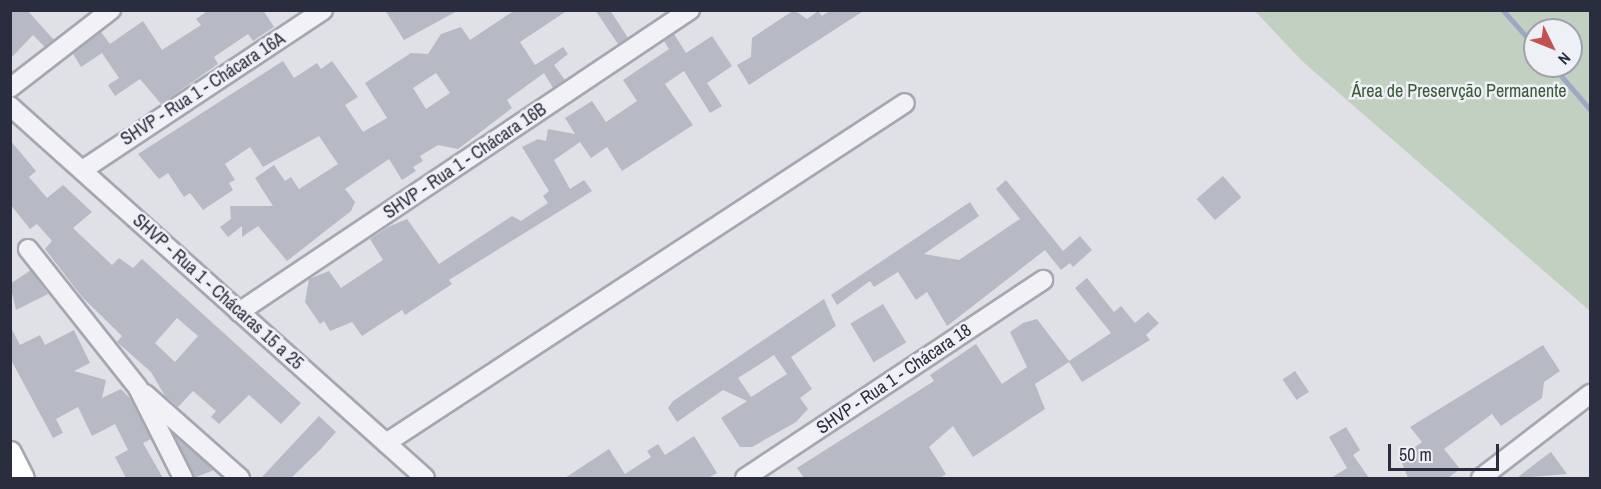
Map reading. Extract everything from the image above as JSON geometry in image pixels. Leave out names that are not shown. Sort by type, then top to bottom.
[{"type":"main road","points":[[10,453],[23,478]]},
{"type":"street","points":[[10,88],[62,43],[111,10]]},
{"type":"street","name":"SHVP - Rua 1 - Chácara 16A","points":[[84,169],[323,10]]},
{"type":"street","name":"SHVP - Rua 1 - Chácara 16B","points":[[239,312],[690,10]]},
{"type":"street","points":[[386,443],[905,103]]},
{"type":"street","name":"SHVP - Rua 1 - Chácaras 15 a 25","points":[[10,106],[84,169],[239,312],[425,478]]},
{"type":"street","points":[[28,249],[138,388],[240,478]]},
{"type":"street","name":"SHVP - Rua 1 - Chácara 18","points":[[745,478],[1043,280]]},
{"type":"street","points":[[138,388],[183,478]]},
{"type":"street","points":[[1480,478],[1590,394]]},
{"type":"green space","name":"Área de Preservção Permanente","points":[[1255,11],[1590,11],[1590,311],[1302,61]]},
{"type":"building","points":[[10,10],[27,10],[54,40],[45,47],[33,35],[10,59]]},
{"type":"building","points":[[209,10],[263,10],[274,27],[253,41],[248,34],[214,57],[218,64],[161,104],[140,79],[115,96],[108,85],[119,78],[102,53],[81,67],[73,54],[101,32],[110,44],[143,21],[162,50],[201,25],[196,19]]},
{"type":"building","points":[[385,10],[459,10],[404,40]]},
{"type":"building","points":[[515,10],[568,10],[520,42],[535,65],[563,47],[568,54],[554,65],[565,80],[553,88],[544,73],[507,100],[512,108],[458,149],[438,145],[420,156],[423,161],[413,167],[416,171],[402,180],[389,159],[345,189],[355,202],[351,211],[287,261],[258,226],[242,237],[242,226],[228,237],[220,227],[231,219],[230,206],[273,206],[255,178],[274,165],[285,181],[291,177],[299,189],[338,164],[319,136],[263,167],[250,147],[225,164],[235,180],[229,183],[233,190],[203,210],[190,193],[184,197],[168,173],[159,179],[138,154],[283,61],[294,78],[317,63],[321,69],[332,61],[358,97],[345,105],[363,132],[387,118],[365,83],[411,53],[428,54],[441,34],[461,27],[470,40]],"holes":[[[436,73],[450,93],[426,109],[413,88]]]},
{"type":"building","points":[[595,10],[610,10],[628,38],[618,44]]},
{"type":"building","points":[[794,10],[807,19],[818,11],[822,16],[831,10],[865,10],[749,85],[737,65],[751,57],[752,38]]},
{"type":"building","points":[[674,34],[686,53],[712,36],[732,66],[707,83],[722,106],[710,113],[684,71],[665,84],[693,125],[622,171],[607,147],[591,158],[580,142],[554,160],[570,189],[584,180],[592,191],[449,280],[452,284],[405,315],[402,310],[362,336],[352,322],[330,331],[324,321],[320,324],[305,302],[309,279],[329,271],[341,288],[383,260],[370,239],[388,227],[407,219],[439,264],[512,216],[521,221],[548,203],[543,196],[549,191],[522,147],[538,139],[546,141],[548,129],[575,134],[565,118],[592,101],[606,122],[637,101],[623,80],[669,49],[664,41]]},
{"type":"building","points":[[10,140],[36,171],[29,177],[47,198],[63,185],[92,212],[73,228],[112,265],[119,258],[133,268],[142,259],[301,403],[281,424],[249,395],[219,424],[211,417],[216,411],[193,391],[178,407],[165,396],[151,372],[117,342],[122,336],[82,297],[45,249],[52,241],[37,224],[30,229],[10,204]],"holes":[[[177,318],[198,336],[175,362],[155,343]]]},
{"type":"building","points":[[1223,176],[1241,197],[1215,220],[1197,199]]},
{"type":"building","points":[[1006,180],[1063,251],[1080,236],[1092,250],[1073,267],[1070,263],[1061,270],[1045,250],[947,326],[927,292],[916,300],[898,272],[874,287],[870,281],[837,305],[831,295],[970,202],[979,216],[924,254],[959,260],[1020,219],[996,189]]},
{"type":"building","points":[[31,270],[48,294],[16,310],[10,284]]},
{"type":"building","points":[[1087,278],[1114,312],[1121,306],[1135,323],[1148,312],[1159,323],[1146,335],[1150,340],[1082,382],[1069,362],[1035,384],[1045,409],[973,457],[953,426],[929,447],[946,474],[940,478],[804,478],[797,468],[934,381],[930,375],[976,344],[1002,384],[1027,367],[1010,332],[1023,323],[1037,319],[1069,361],[1111,333],[1075,288]]},
{"type":"building","points":[[824,299],[836,326],[791,357],[812,389],[800,398],[808,409],[796,422],[752,447],[740,447],[721,418],[747,401],[723,390],[677,422],[668,408],[673,401]],"holes":[[[774,355],[787,374],[751,397],[738,378]]]},
{"type":"building","points":[[883,304],[906,343],[874,362],[850,324]]},
{"type":"building","points":[[10,326],[20,345],[40,335],[45,345],[74,330],[90,363],[74,371],[106,380],[102,398],[121,389],[131,399],[151,439],[143,443],[163,478],[126,478],[115,457],[128,450],[115,424],[92,436],[78,407],[56,419],[63,433],[53,438],[10,358]]},
{"type":"building","points":[[1543,345],[1560,371],[1544,382],[1542,398],[1501,426],[1492,414],[1444,449],[1460,469],[1448,478],[1408,478],[1400,458],[1422,442],[1410,427]]},
{"type":"building","points":[[1295,371],[1309,392],[1297,400],[1283,379]]},
{"type":"building","points":[[319,416],[336,432],[319,451],[291,478],[261,478]]},
{"type":"building","points":[[1346,427],[1360,450],[1353,455],[1369,478],[1331,478],[1347,468],[1329,437]]},
{"type":"building","points":[[174,435],[214,470],[194,478]]},
{"type":"building","points":[[694,436],[717,473],[708,478],[565,478],[609,449],[625,474],[651,457],[647,451],[658,444],[665,455]]},
{"type":"building","points":[[1551,452],[1567,474],[1517,478],[1536,463]]},
{"type":"waterway","points":[[1503,10],[1523,32]]},
{"type":"waterway","points":[[1563,78],[1590,109]]}]
